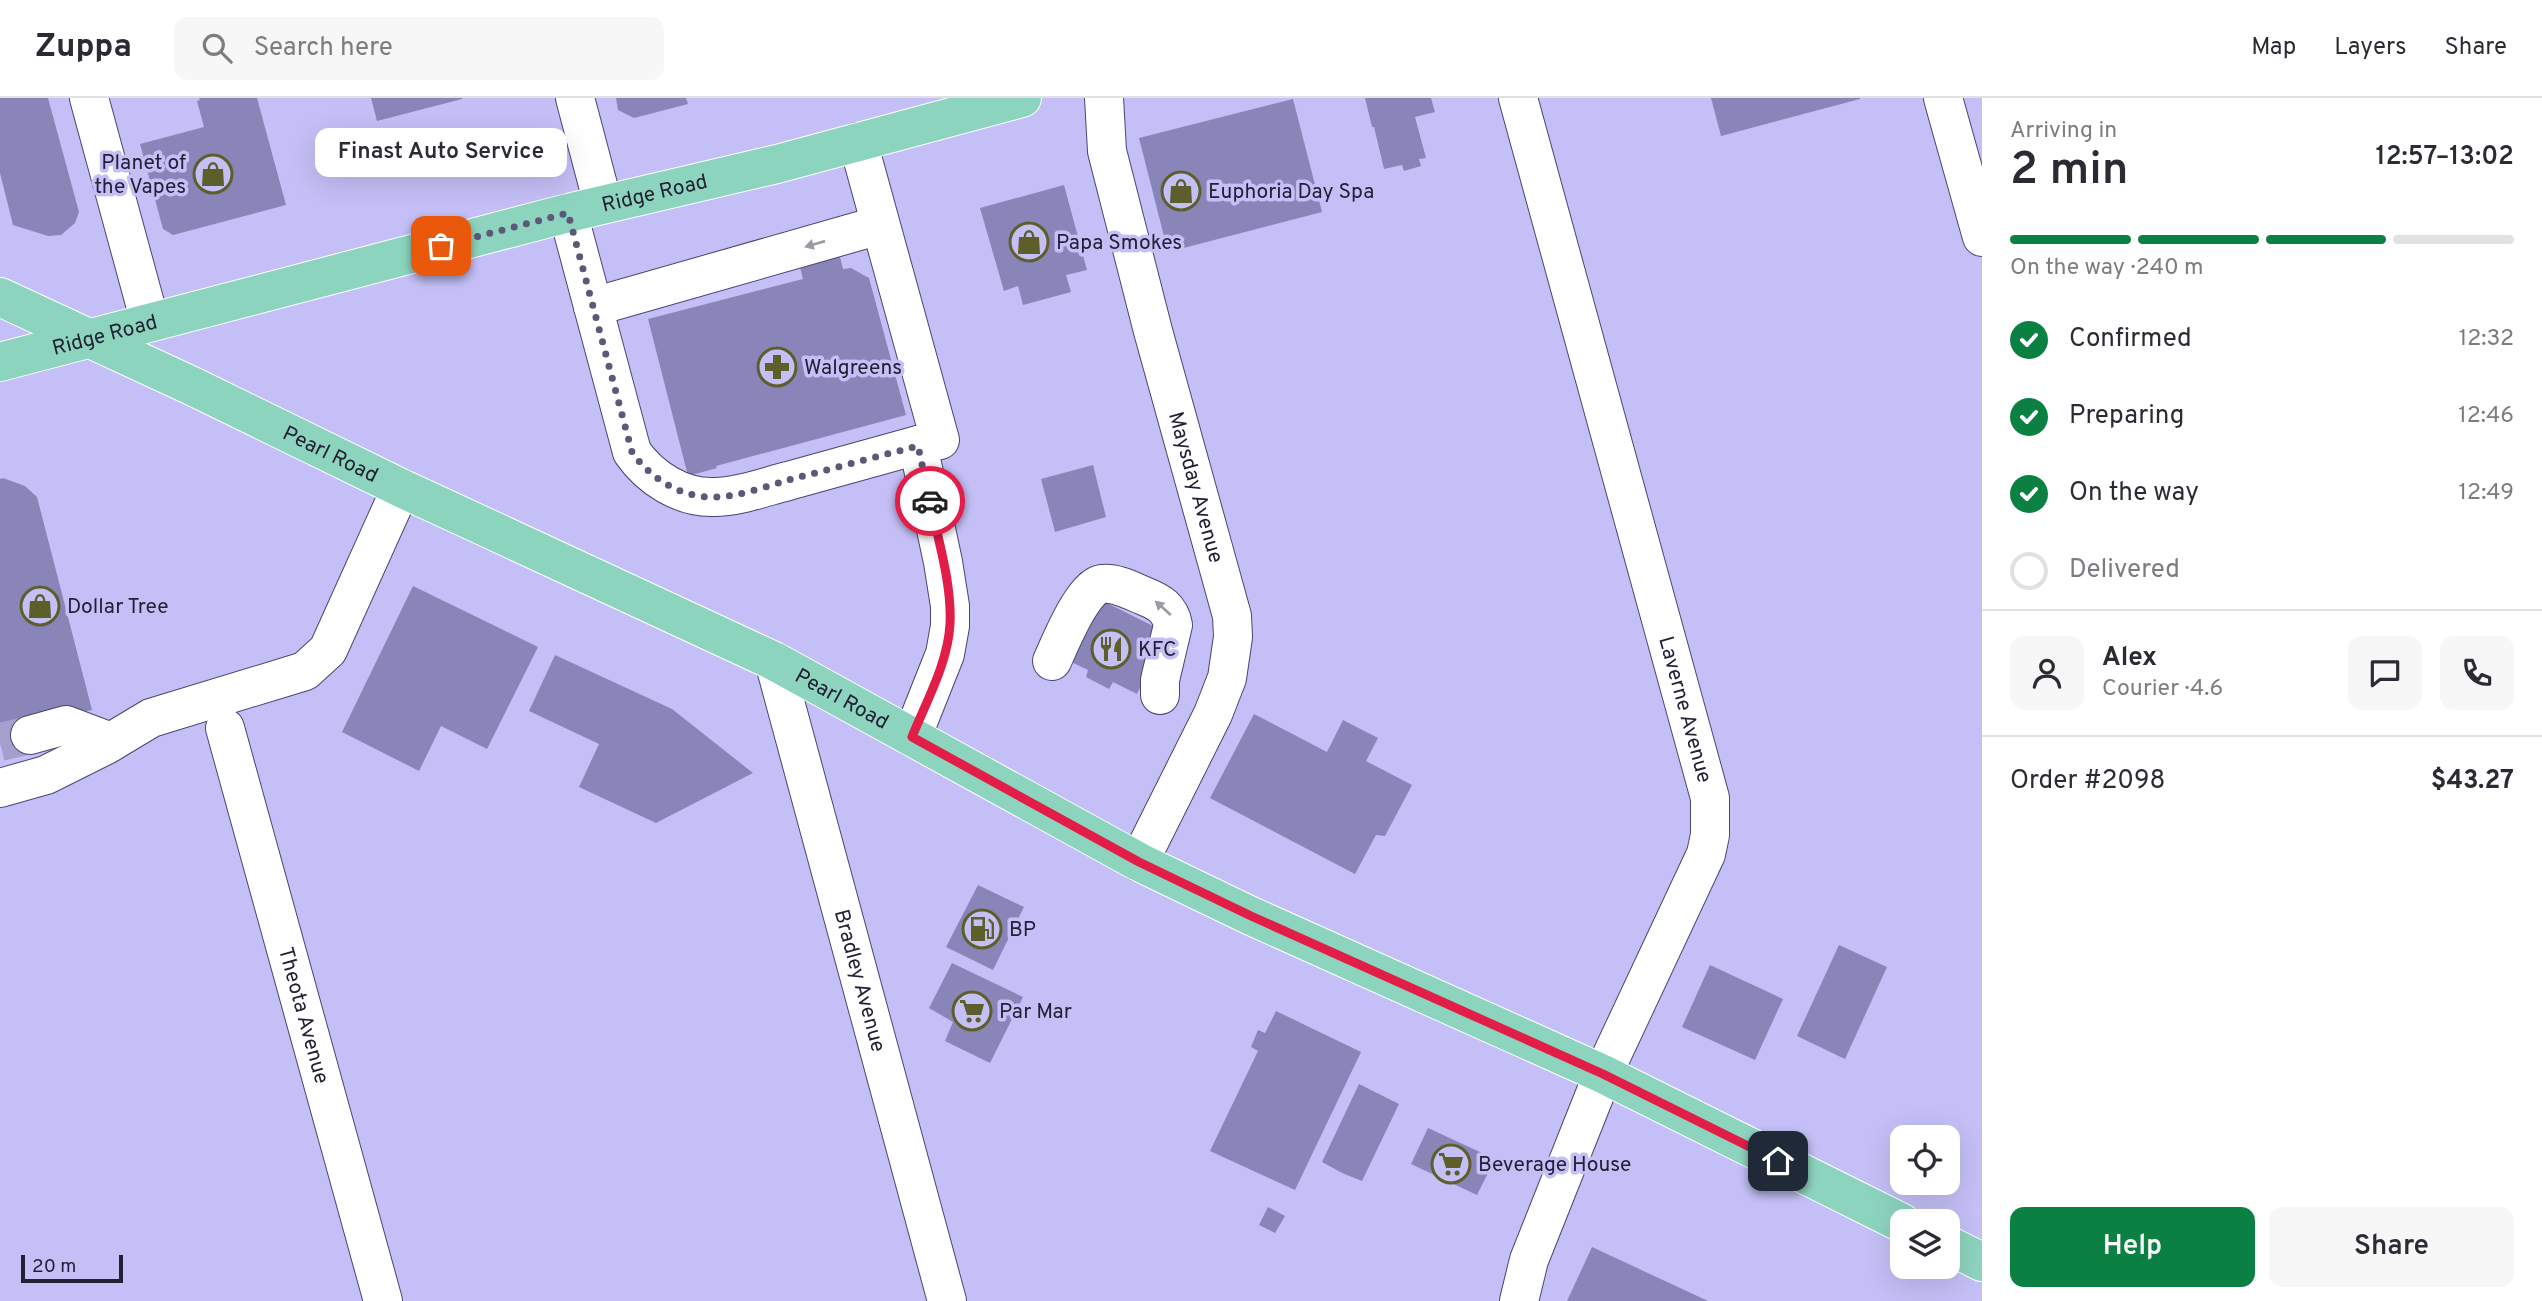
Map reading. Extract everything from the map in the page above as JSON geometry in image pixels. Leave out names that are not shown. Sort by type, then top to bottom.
[{"type":"main road","name":"Ridge Road","points":[[0,362],[585,208],[778,164],[1022,98]]},
{"type":"main road","name":"Pearl Road","points":[[0,297],[91,338],[401,488],[774,661],[1139,862],[1251,916],[1603,1074],[1890,1217]]},
{"type":"main road","points":[[1960,1251],[1982,1262]]},
{"type":"street","points":[[89,98],[150,322]]},
{"type":"street","points":[[575,98],[593,307],[632,452],[640,464],[667,485],[686,493],[713,497],[747,491],[940,440],[858,142]]},
{"type":"street","name":"Maysday Avenue","points":[[1104,98],[1107,151],[1153,331],[1224,587],[1233,637],[1227,678],[1217,706],[1139,862]]},
{"type":"street","name":"Laverne Avenue","points":[[1518,98],[1710,798],[1710,835],[1706,854],[1603,1074],[1529,1260],[1519,1301]]},
{"type":"street","points":[[1943,98],[1982,237]]},
{"type":"street","points":[[593,307],[880,225]]},
{"type":"street","points":[[912,737],[945,654],[950,626],[950,606],[943,562],[918,446]]},
{"type":"street","points":[[0,788],[46,775],[151,718],[305,671],[328,650],[401,488]]},
{"type":"street","points":[[1052,661],[1088,592],[1104,583],[1117,586],[1154,600],[1169,610],[1172,616],[1173,625],[1160,680],[1160,695]]},
{"type":"street","name":"Bradley Avenue","points":[[774,661],[947,1301]]},
{"type":"street","points":[[30,735],[66,725],[111,742]]},
{"type":"street","name":"Theota Avenue","points":[[225,728],[383,1301]]},
{"type":"building","points":[[0,98],[48,98],[79,212],[75,223],[61,235],[48,236],[13,225],[0,173]]},
{"type":"building","name":"Planet of the Vapes","points":[[199,98],[257,98],[286,205],[173,235],[163,229],[140,144],[204,127],[197,101]]},
{"type":"building","points":[[371,98],[462,98],[462,99],[377,121]]},
{"type":"building","points":[[616,98],[686,98],[688,104],[634,118],[618,110]]},
{"type":"building","points":[[1365,98],[1431,98],[1435,112],[1415,117],[1426,158],[1419,159],[1421,166],[1404,171],[1402,165],[1384,169]]},
{"type":"building","points":[[1711,98],[1860,98],[1860,99],[1721,136]]},
{"type":"building","points":[[1293,99],[1322,212],[1168,252],[1139,138]]},
{"type":"building","points":[[1064,185],[1087,270],[1066,275],[1071,292],[1023,305],[1018,286],[1004,291],[980,208]]},
{"type":"building","name":"Walgreens","points":[[837,245],[843,269],[851,268],[869,278],[906,415],[688,476],[648,319],[803,279],[797,255]]},
{"type":"building","points":[[1093,465],[1106,517],[1055,532],[1041,479]]},
{"type":"building","points":[[0,479],[25,486],[37,497],[92,710],[27,724],[30,748],[7,755],[0,743]]},
{"type":"building","points":[[413,586],[538,647],[487,749],[441,726],[419,771],[342,732]]},
{"type":"building","points":[[1093,596],[1167,633],[1137,694],[1113,682],[1109,689],[1086,677],[1088,670],[1063,658]]},
{"type":"building","points":[[555,655],[672,709],[753,773],[656,823],[579,787],[599,744],[529,711]]},
{"type":"building","points":[[1254,714],[1327,752],[1343,720],[1378,738],[1366,761],[1412,785],[1385,836],[1376,835],[1355,874],[1210,798]]},
{"type":"building","points":[[978,885],[1024,907],[993,970],[946,947]]},
{"type":"building","points":[[1839,945],[1887,967],[1845,1059],[1797,1036]]},
{"type":"building","points":[[952,963],[1023,997],[990,1063],[945,1041],[953,1022],[929,1008]]},
{"type":"building","points":[[1710,965],[1783,999],[1755,1060],[1682,1027]]},
{"type":"building","points":[[1276,1011],[1361,1052],[1295,1190],[1210,1151],[1258,1051],[1251,1047],[1258,1030],[1265,1033]]},
{"type":"building","points":[[1359,1084],[1399,1104],[1362,1181],[1322,1162]]},
{"type":"building","points":[[1428,1128],[1495,1159],[1477,1195],[1411,1164]]},
{"type":"building","points":[[1268,1207],[1285,1216],[1275,1233],[1259,1225]]},
{"type":"building","points":[[1592,1247],[1708,1301],[1567,1301]]},
{"type":"tunnel","points":[[0,742],[30,735]]},
{"type":"way so far","points":[[441,246],[568,213],[632,452],[640,464],[667,485],[686,493],[713,497],[747,491],[918,446],[930,501]]},
{"type":"place","name":"Planet of the Vapes","points":[[213,174]]},
{"type":"place","name":"Euphoria Day Spa","points":[[1181,191]]},
{"type":"place","name":"Papa Smokes","points":[[1029,242]]},
{"type":"place","name":"Finast Auto Service","points":[[441,246]]},
{"type":"place","name":"Walgreens","points":[[777,367]]},
{"type":"place","name":"Dollar Tree","points":[[40,606]]},
{"type":"place","name":"KFC","points":[[1111,649]]},
{"type":"place","name":"BP","points":[[982,929]]},
{"type":"place","name":"Par Mar","points":[[972,1011]]},
{"type":"place","name":"Beverage House","points":[[1451,1164]]},
{"type":"route","points":[[930,501],[943,562],[950,606],[950,626],[945,654],[912,737],[1139,862],[1251,916],[1603,1074],[1778,1161]]}]
